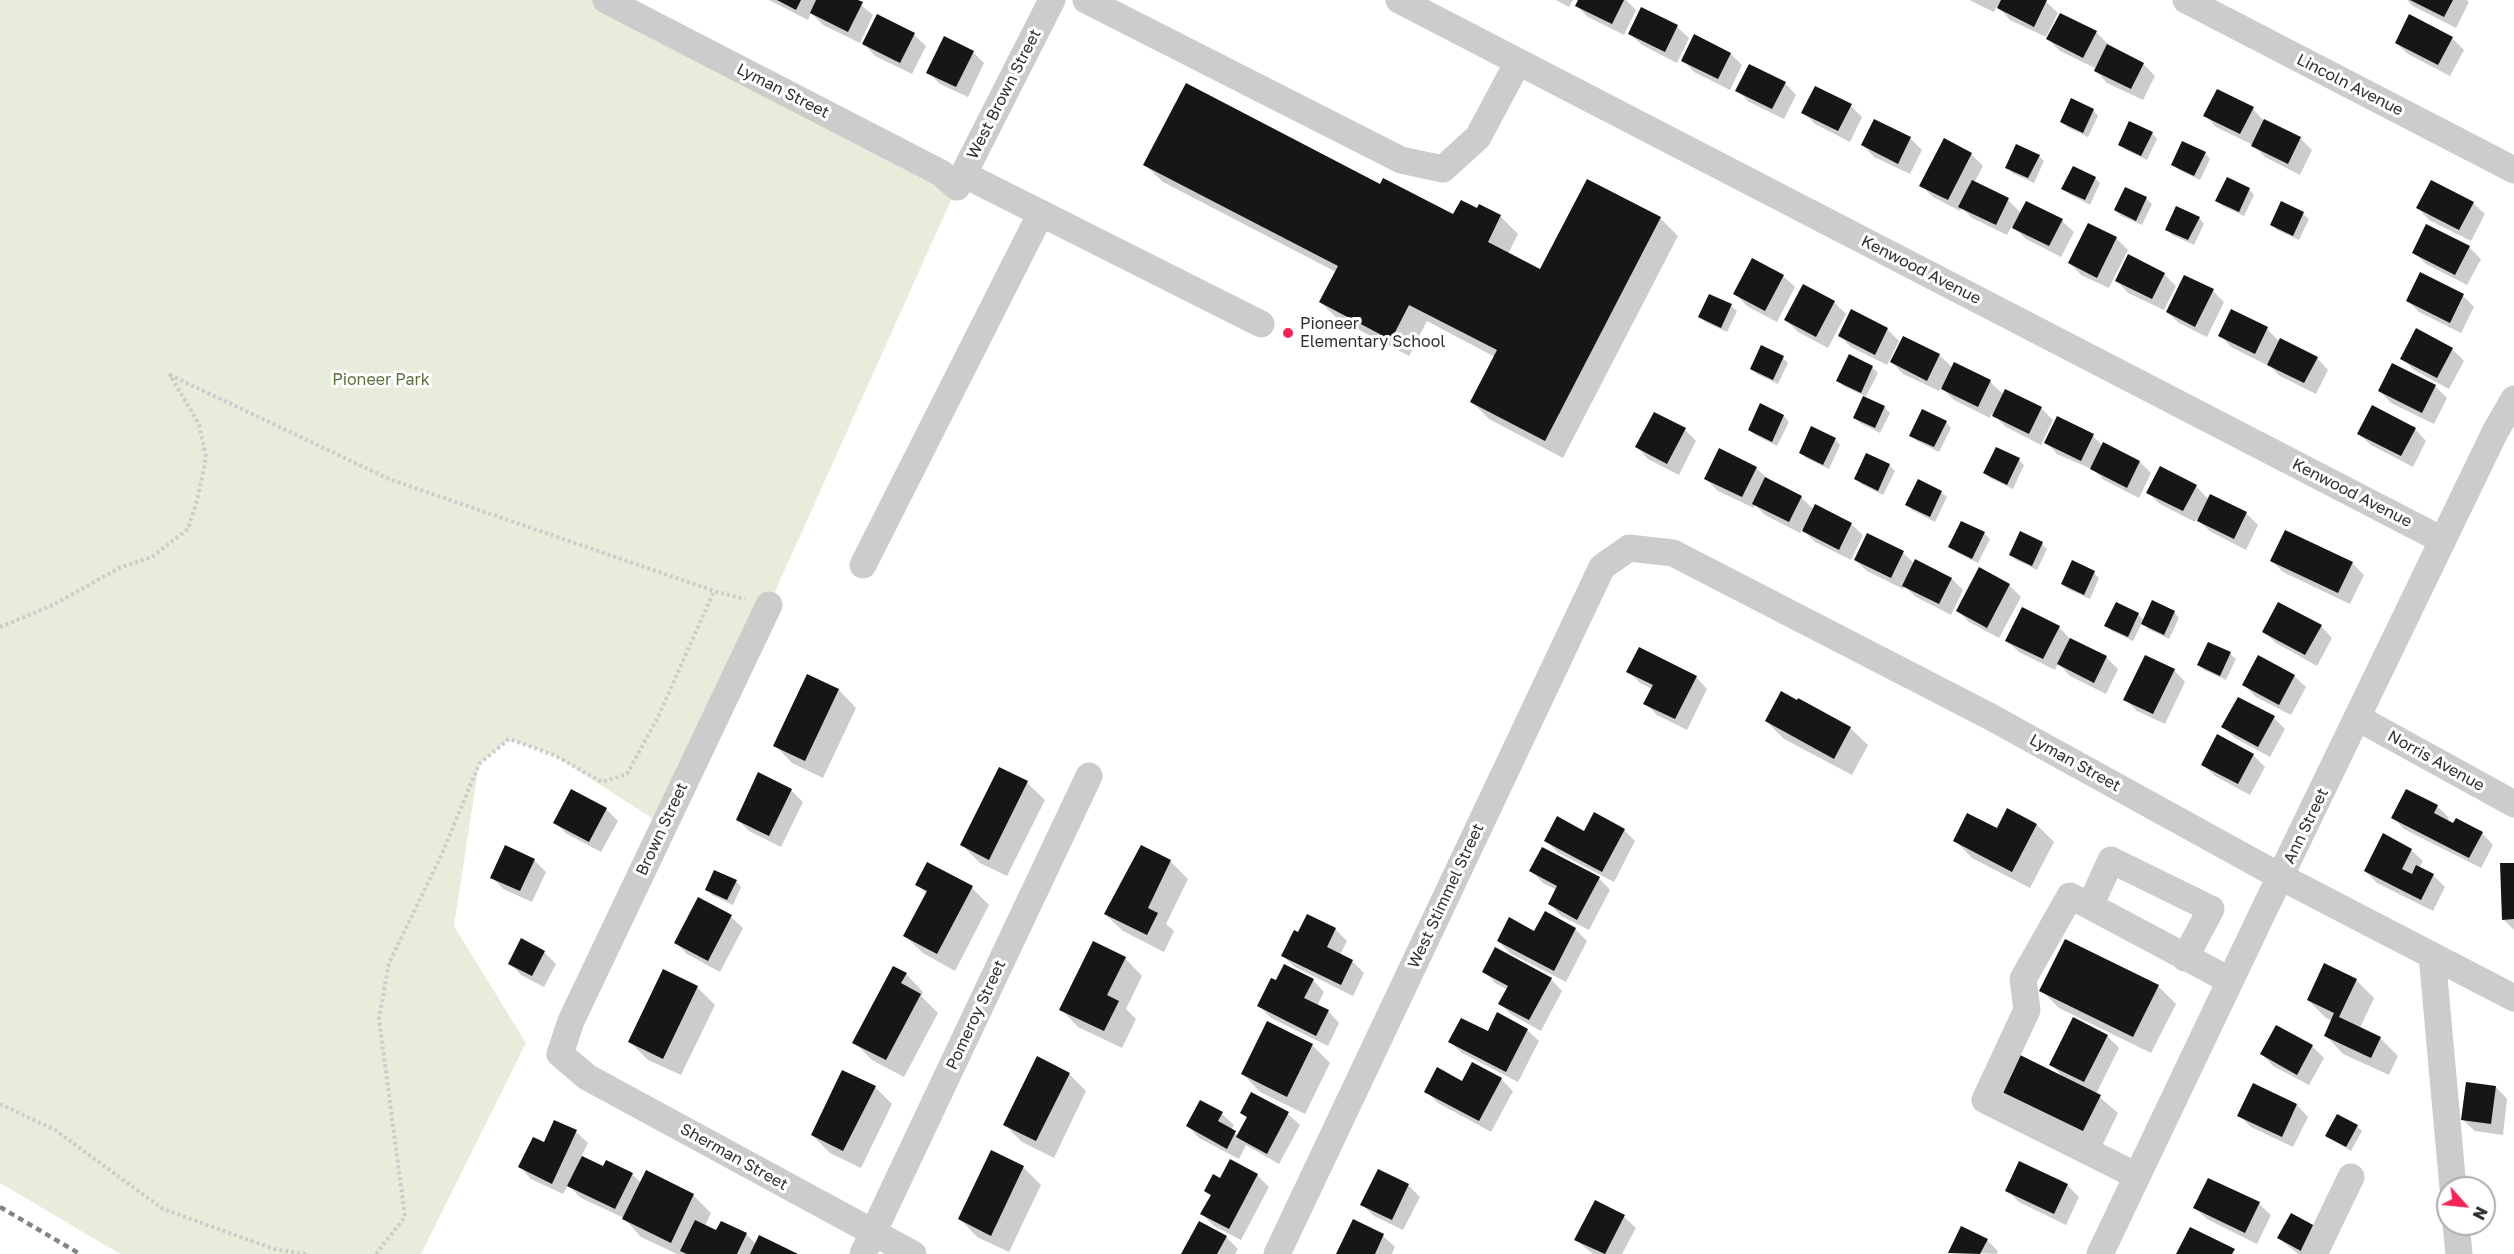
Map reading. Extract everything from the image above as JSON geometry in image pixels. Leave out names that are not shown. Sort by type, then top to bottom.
[{"type":"street","name":"Lyman Street","points":[[606,0],[941,173],[1041,213],[1261,324]]},
{"type":"street","name":"West Brown Street","points":[[960,181],[1052,0]]},
{"type":"street","points":[[1086,0],[1401,160],[1443,169],[1478,137],[1518,62]]},
{"type":"street","name":"Kenwood Avenue","points":[[1399,0],[2442,540]]},
{"type":"street","name":"Lincoln Avenue","points":[[2186,0],[2514,170]]},
{"type":"street","points":[[863,565],[1041,213]]},
{"type":"street","name":"Ann Street","points":[[2100,1254],[2229,980],[2358,718],[2494,432],[2514,399]]},
{"type":"street","name":"Lyman Street","points":[[1629,548],[1673,553],[1989,716],[2281,877],[2514,998]]},
{"type":"street","name":"West Stimmel Street","points":[[1277,1254],[1602,567],[1629,548]]},
{"type":"street","name":"Brown Street","points":[[560,1054],[572,1021],[769,605]]},
{"type":"street","name":"Norris Avenue","points":[[2358,718],[2514,804]]},
{"type":"street","name":"Pomeroy Street","points":[[868,1243],[1089,776]]},
{"type":"street","points":[[2090,906],[2111,860],[2211,909],[2185,958]]},
{"type":"street","points":[[2137,1176],[1985,1100],[2027,1010],[2023,979],[2070,896],[2229,980]]},
{"type":"street","points":[[2432,955],[2452,1176]]},
{"type":"street","name":"Sherman Street","points":[[560,1054],[587,1077],[868,1243],[913,1254]]},
{"type":"street","points":[[2314,1254],[2351,1177]]},
{"type":"street","points":[[2457,1236],[2459,1254]]},
{"type":"path","points":[[0,627],[53,605],[120,568],[152,557],[188,529],[198,497],[206,457],[199,424],[170,375],[389,478],[714,591],[658,717],[627,774],[602,782],[554,754],[509,739],[479,764],[442,854],[388,963],[379,1019],[405,1217],[376,1254]]},
{"type":"path","points":[[0,1104],[55,1130],[163,1209],[274,1248],[306,1254]]},
{"type":"green space","name":"Pioneer Park","points":[[0,0],[606,0],[957,187],[769,605],[664,826],[554,755],[509,739],[479,764],[454,926],[526,1043],[421,1254],[120,1254],[0,1183]]},
{"type":"building","points":[[777,0],[801,0],[796,10]]},
{"type":"building","points":[[816,0],[863,2],[848,32],[810,13]]},
{"type":"building","points":[[1578,0],[1624,0],[1612,24],[1575,6]]},
{"type":"building","points":[[2001,0],[2047,0],[2034,27],[1997,8]]},
{"type":"building","points":[[2410,0],[2453,0],[2444,17]]},
{"type":"building","points":[[1641,7],[1678,25],[1665,52],[1628,34]]},
{"type":"building","points":[[2060,13],[2097,31],[2083,58],[2046,39]]},
{"type":"building","points":[[877,14],[915,33],[900,63],[862,44]]},
{"type":"building","points":[[2409,14],[2453,37],[2438,65],[2395,43]]},
{"type":"building","points":[[1694,34],[1731,53],[1718,79],[1681,61]]},
{"type":"building","points":[[944,36],[974,51],[956,87],[926,73]]},
{"type":"building","points":[[2107,44],[2144,63],[2131,89],[2094,71]]},
{"type":"building","points":[[1749,64],[1786,82],[1772,109],[1735,91]]},
{"type":"building","points":[[1186,83],[1380,184],[1383,178],[1453,214],[1461,200],[1477,208],[1479,204],[1501,215],[1488,242],[1540,269],[1587,179],[1661,217],[1545,441],[1470,402],[1497,350],[1409,305],[1391,340],[1319,302],[1338,266],[1143,165]]},
{"type":"building","points":[[1815,86],[1852,104],[1838,131],[1801,113]]},
{"type":"building","points":[[2217,89],[2254,107],[2240,134],[2203,116]]},
{"type":"building","points":[[2071,98],[2094,109],[2083,133],[2060,122]]},
{"type":"building","points":[[1874,119],[1911,137],[1898,164],[1861,145]]},
{"type":"building","points":[[2264,119],[2301,137],[2288,164],[2251,146]]},
{"type":"building","points":[[2129,121],[2153,132],[2141,156],[2118,145]]},
{"type":"building","points":[[1944,138],[1972,153],[1948,200],[1919,186]]},
{"type":"building","points":[[2182,141],[2206,152],[2194,176],[2171,165]]},
{"type":"building","points":[[2016,144],[2040,155],[2028,178],[2005,168]]},
{"type":"building","points":[[2073,166],[2096,177],[2085,200],[2061,189]]},
{"type":"building","points":[[2227,177],[2250,188],[2239,212],[2215,201]]},
{"type":"building","points":[[1972,180],[2009,198],[1996,225],[1958,207]]},
{"type":"building","points":[[2431,180],[2474,202],[2459,230],[2416,208]]},
{"type":"building","points":[[2125,187],[2147,197],[2136,221],[2114,210]]},
{"type":"building","points":[[2026,201],[2063,219],[2049,246],[2012,228]]},
{"type":"building","points":[[2281,201],[2304,212],[2293,236],[2270,225]]},
{"type":"building","points":[[2176,206],[2200,217],[2188,240],[2165,230]]},
{"type":"building","points":[[2088,223],[2117,237],[2097,278],[2068,263]]},
{"type":"building","points":[[2426,224],[2470,246],[2455,275],[2412,253]]},
{"type":"building","points":[[2128,254],[2165,273],[2152,299],[2115,281]]},
{"type":"building","points":[[1752,258],[1784,275],[1765,311],[1733,294]]},
{"type":"building","points":[[2420,272],[2464,294],[2450,323],[2406,301]]},
{"type":"building","points":[[2184,275],[2214,289],[2195,327],[2166,312]]},
{"type":"building","points":[[1803,284],[1835,301],[1816,337],[1784,320]]},
{"type":"building","points":[[1709,294],[1732,304],[1721,328],[1698,317]]},
{"type":"building","points":[[1851,309],[1888,328],[1875,355],[1838,336]]},
{"type":"building","points":[[2231,309],[2268,327],[2255,354],[2218,336]]},
{"type":"building","points":[[2416,328],[2453,348],[2437,378],[2400,359]]},
{"type":"building","points":[[1903,336],[1940,354],[1927,381],[1890,362]]},
{"type":"building","points":[[2280,338],[2318,357],[2304,383],[2267,365]]},
{"type":"building","points":[[1761,345],[1784,356],[1773,380],[1750,369]]},
{"type":"building","points":[[1849,354],[1873,366],[1861,393],[1836,381]]},
{"type":"building","points":[[1954,362],[1991,380],[1978,407],[1941,389]]},
{"type":"building","points":[[2392,363],[2436,385],[2422,413],[2378,391]]},
{"type":"building","points":[[2005,389],[2042,407],[2029,434],[1992,416]]},
{"type":"building","points":[[1863,396],[1885,406],[1875,428],[1853,418]]},
{"type":"building","points":[[1760,403],[1784,415],[1772,442],[1748,430]]},
{"type":"building","points":[[2372,405],[2416,428],[2401,456],[2357,434]]},
{"type":"building","points":[[1922,409],[1947,421],[1934,447],[1909,436]]},
{"type":"building","points":[[1654,412],[1686,428],[1667,464],[1635,447]]},
{"type":"building","points":[[2057,416],[2094,434],[2081,461],[2044,443]]},
{"type":"building","points":[[1811,426],[1836,438],[1823,465],[1799,453]]},
{"type":"building","points":[[2103,442],[2140,461],[2127,488],[2090,469]]},
{"type":"building","points":[[1996,447],[2020,458],[2007,485],[1983,473]]},
{"type":"building","points":[[1719,448],[1757,467],[1742,497],[1704,479]]},
{"type":"building","points":[[1866,453],[1890,464],[1878,491],[1854,479]]},
{"type":"building","points":[[2160,466],[2197,485],[2183,511],[2146,493]]},
{"type":"building","points":[[1765,477],[1802,496],[1789,522],[1752,504]]},
{"type":"building","points":[[1918,479],[1942,491],[1930,517],[1905,505]]},
{"type":"building","points":[[2210,494],[2247,512],[2234,539],[2197,521]]},
{"type":"building","points":[[1815,504],[1852,523],[1839,550],[1802,531]]},
{"type":"building","points":[[1961,521],[1985,532],[1972,559],[1948,547]]},
{"type":"building","points":[[2285,530],[2353,562],[2338,593],[2270,561]]},
{"type":"building","points":[[2020,531],[2043,542],[2032,566],[2009,555]]},
{"type":"building","points":[[1867,533],[1904,551],[1891,578],[1854,560]]},
{"type":"building","points":[[1915,559],[1952,578],[1939,604],[1902,586]]},
{"type":"building","points":[[2072,560],[2095,571],[2084,595],[2061,584]]},
{"type":"building","points":[[1979,567],[2010,584],[1987,628],[1956,611]]},
{"type":"building","points":[[2152,600],[2175,611],[2164,635],[2141,624]]},
{"type":"building","points":[[2116,602],[2139,613],[2128,637],[2104,626]]},
{"type":"building","points":[[2278,602],[2322,625],[2305,655],[2262,632]]},
{"type":"building","points":[[2022,607],[2060,626],[2043,659],[2005,641]]},
{"type":"building","points":[[2070,638],[2107,656],[2094,683],[2057,664]]},
{"type":"building","points":[[2208,642],[2231,652],[2220,676],[2197,665]]},
{"type":"building","points":[[1639,647],[1697,676],[1675,719],[1643,704],[1653,685],[1626,672]]},
{"type":"building","points":[[2145,655],[2175,669],[2153,714],[2123,700]]},
{"type":"building","points":[[2258,655],[2295,675],[2279,705],[2242,685]]},
{"type":"building","points":[[807,674],[839,689],[805,761],[773,746]]},
{"type":"building","points":[[1781,691],[1851,727],[1834,759],[1765,721]]},
{"type":"building","points":[[2238,697],[2275,716],[2258,747],[2221,727]]},
{"type":"building","points":[[2217,734],[2254,754],[2238,784],[2201,765]]},
{"type":"building","points":[[999,767],[1028,781],[989,860],[960,845]]},
{"type":"building","points":[[758,772],[792,789],[769,836],[736,820]]},
{"type":"building","points":[[571,789],[607,808],[589,842],[553,823]]},
{"type":"building","points":[[2406,789],[2438,805],[2434,813],[2453,823],[2456,818],[2483,832],[2469,858],[2391,818]]},
{"type":"building","points":[[2007,808],[2037,824],[2012,872],[1953,841],[1967,813],[1997,828]]},
{"type":"building","points":[[1594,812],[1625,829],[1602,872],[1544,841],[1557,816],[1584,831]]},
{"type":"building","points":[[2383,833],[2412,849],[2402,869],[2412,874],[2416,865],[2434,874],[2421,900],[2364,871]]},
{"type":"building","points":[[505,845],[535,859],[520,891],[490,878]]},
{"type":"building","points":[[1141,845],[1171,860],[1148,908],[1158,913],[1147,935],[1104,914]]},
{"type":"building","points":[[1542,847],[1600,877],[1577,920],[1548,904],[1557,886],[1529,871]]},
{"type":"building","points":[[927,862],[973,886],[937,954],[903,936],[927,891],[915,885]]},
{"type":"building","points":[[2500,863],[2514,863],[2514,919],[2502,920]]},
{"type":"building","points":[[714,870],[737,880],[727,900],[705,890]]},
{"type":"building","points":[[698,897],[732,915],[708,961],[674,943]]},
{"type":"building","points":[[1545,911],[1576,928],[1554,971],[1497,941],[1509,917],[1534,931]]},
{"type":"building","points":[[1307,914],[1336,928],[1327,947],[1353,960],[1341,985],[1281,956],[1294,930],[1298,932]]},
{"type":"building","points":[[521,938],[545,951],[532,976],[508,964]]},
{"type":"building","points":[[2065,939],[2159,985],[2133,1037],[2039,991]]},
{"type":"building","points":[[1093,941],[1126,957],[1107,995],[1119,1001],[1104,1031],[1059,1010]]},
{"type":"building","points":[[1495,947],[1552,978],[1529,1020],[1498,1004],[1508,986],[1482,972]]},
{"type":"building","points":[[2324,963],[2357,979],[2339,1017],[2381,1037],[2371,1058],[2324,1036],[2334,1013],[2307,1000]]},
{"type":"building","points":[[1284,964],[1314,979],[1304,998],[1329,1010],[1316,1036],[1257,1006],[1271,978],[1276,980]]},
{"type":"building","points":[[893,966],[907,973],[901,983],[921,994],[886,1060],[852,1043]]},
{"type":"building","points":[[663,969],[698,986],[663,1059],[628,1042]]},
{"type":"building","points":[[1497,1012],[1528,1029],[1506,1072],[1448,1042],[1461,1018],[1488,1031]]},
{"type":"building","points":[[2073,1017],[2108,1035],[2084,1082],[2049,1065]]},
{"type":"building","points":[[1267,1021],[1313,1044],[1287,1097],[1241,1074]]},
{"type":"building","points":[[2276,1025],[2313,1045],[2297,1075],[2260,1054]]},
{"type":"building","points":[[2014,1052],[2101,1095],[2083,1131],[1996,1089]]},
{"type":"building","points":[[1037,1056],[1070,1073],[1036,1141],[1003,1125]]},
{"type":"building","points":[[1472,1062],[1502,1078],[1479,1121],[1424,1092],[1437,1067],[1462,1081]]},
{"type":"building","points":[[842,1070],[876,1086],[843,1151],[811,1135]]},
{"type":"building","points":[[2466,1082],[2496,1086],[2491,1124],[2461,1120]]},
{"type":"building","points":[[2253,1083],[2297,1104],[2282,1137],[2237,1116]]},
{"type":"building","points":[[1251,1092],[1289,1112],[1267,1154],[1236,1137],[1247,1117],[1240,1113]]},
{"type":"building","points":[[1200,1100],[1223,1112],[1218,1121],[1236,1131],[1227,1149],[1186,1126]]},
{"type":"building","points":[[2337,1114],[2358,1125],[2346,1147],[2325,1136]]},
{"type":"building","points":[[554,1120],[577,1130],[552,1184],[518,1167],[533,1137],[544,1142]]},
{"type":"building","points":[[991,1150],[1024,1166],[991,1236],[958,1219]]},
{"type":"building","points":[[582,1156],[603,1166],[606,1160],[633,1173],[615,1209],[567,1186]]},
{"type":"building","points":[[1230,1159],[1258,1174],[1229,1229],[1200,1214],[1211,1195],[1204,1191],[1213,1174],[1220,1178]]},
{"type":"building","points":[[2019,1161],[2068,1184],[2054,1214],[2005,1191]]},
{"type":"building","points":[[1378,1169],[1409,1184],[1392,1220],[1360,1205]]},
{"type":"building","points":[[646,1170],[694,1194],[671,1243],[622,1219]]},
{"type":"building","points":[[2208,1178],[2260,1202],[2245,1233],[2193,1208]]},
{"type":"building","points":[[1595,1200],[1625,1215],[1605,1254],[1574,1240]]},
{"type":"building","points":[[2291,1213],[2315,1226],[2301,1251],[2277,1238]]},
{"type":"building","points":[[1353,1219],[1384,1234],[1375,1254],[1336,1254]]},
{"type":"building","points":[[695,1220],[716,1230],[721,1221],[747,1233],[737,1254],[687,1254],[680,1251]]},
{"type":"building","points":[[1199,1221],[1227,1236],[1217,1254],[1181,1254]]},
{"type":"building","points":[[1961,1226],[1988,1239],[1980,1254],[1948,1253]]},
{"type":"building","points":[[2190,1227],[2235,1249],[2232,1254],[2176,1254]]},
{"type":"building","points":[[759,1235],[798,1254],[750,1254]]},
{"type":"railway","points":[[0,1207],[80,1254]]},
{"type":"place","name":"Pioneer Elementary School","points":[[1288,333]]}]
